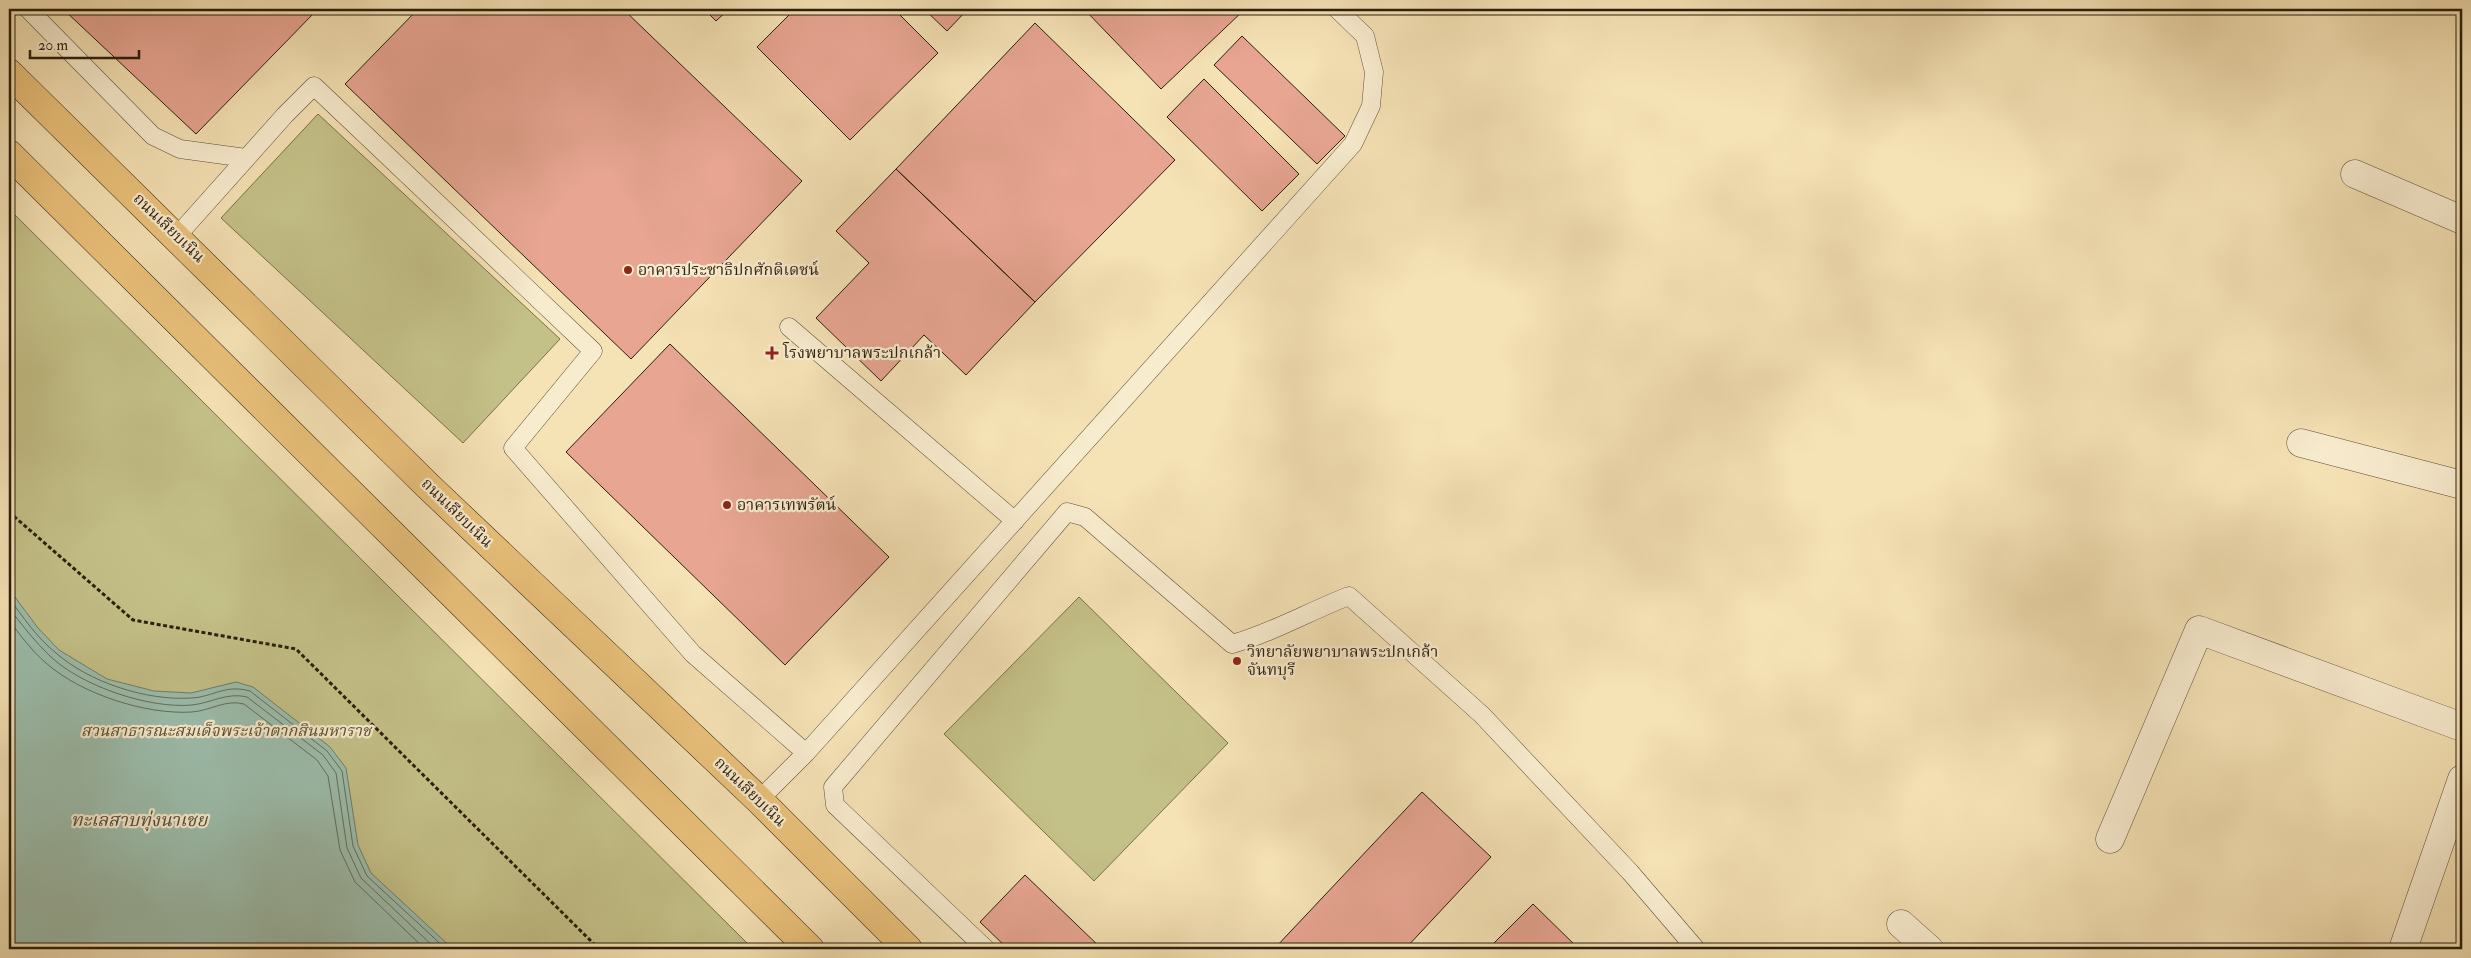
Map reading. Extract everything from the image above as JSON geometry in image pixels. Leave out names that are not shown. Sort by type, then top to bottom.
[{"type":"main road","name":"ถนนเลียบเนิน","points":[[9,73],[177,236],[428,486],[760,800],[908,949]]},
{"type":"main road","points":[[9,154],[810,949]]},
{"type":"street","points":[[2355,174],[2462,220]]},
{"type":"street","points":[[2301,443],[2462,485]]},
{"type":"street","points":[[2110,839],[2200,630],[2462,727]]},
{"type":"street","points":[[2404,949],[2462,779]]},
{"type":"street","points":[[1901,924],[1929,949]]},
{"type":"lane","points":[[28,9],[154,136],[180,150],[246,158]]},
{"type":"lane","points":[[760,800],[806,754],[1353,144],[1371,106],[1374,72],[1364,36],[1337,9]]},
{"type":"lane","points":[[177,236],[246,158],[314,86],[593,352],[513,448],[693,654],[806,754]]},
{"type":"lane","points":[[789,327],[1014,521]]},
{"type":"lane","points":[[986,949],[835,804],[834,787],[1067,512],[1085,517],[1232,644],[1250,639],[1322,606],[1349,596],[1482,715],[1630,872],[1696,949]]},
{"type":"path","points":[[9,512],[134,620],[296,649],[599,949]]},
{"type":"green space","points":[[318,114],[560,339],[463,443],[221,218]]},
{"type":"green space","name":"สวนสาธารณะสมเด็จพระเจ้าตากสินมหาราช","points":[[9,209],[753,949],[9,949]]},
{"type":"green space","points":[[1079,597],[1228,743],[1094,881],[944,734]]},
{"type":"water","name":"ทะเลสาบทุ่งนาเชย","points":[[9,589],[38,628],[59,650],[107,679],[154,691],[191,693],[236,682],[253,687],[330,747],[346,768],[358,845],[371,873],[453,949],[9,949]]},
{"type":"building","points":[[63,9],[312,9],[315,12],[196,134]]},
{"type":"building","name":"อาคารประชาธิปกศักดิเดชน์","points":[[418,9],[623,9],[802,181],[631,359],[345,84]]},
{"type":"building","points":[[704,9],[729,9],[716,21]]},
{"type":"building","points":[[795,9],[894,9],[938,53],[850,140],[757,47]]},
{"type":"building","points":[[924,9],[968,9],[947,31]]},
{"type":"building","points":[[1084,9],[1245,9],[1161,89]]},
{"type":"building","points":[[1035,23],[1175,160],[1035,302],[896,169]]},
{"type":"building","points":[[1242,36],[1345,136],[1317,164],[1214,65]]},
{"type":"building","points":[[1204,79],[1299,174],[1262,211],[1167,117]]},
{"type":"building","points":[[896,169],[1035,302],[966,375],[924,335],[881,381],[816,318],[869,263],[836,231]]},
{"type":"building","name":"อาคารเทพรัตน์","points":[[670,344],[889,557],[785,665],[566,452]]},
{"type":"building","points":[[1422,792],[1491,857],[1405,949],[1274,949]]},
{"type":"building","points":[[1025,875],[1102,949],[1008,949],[980,922]]},
{"type":"building","points":[[1533,904],[1579,949],[1488,949]]},
{"type":"place","name":"อาคารประชาธิปกศักดิเดชน์","points":[[628,270]]},
{"type":"place","name":"โรงพยาบาลพระปกเกล้า","points":[[772,353]]},
{"type":"place","name":"อาคารเทพรัตน์","points":[[727,505]]},
{"type":"place","name":"วิทยาลัยพยาบาลพระปกเกล้า จันทบุรี","points":[[1237,661]]}]
